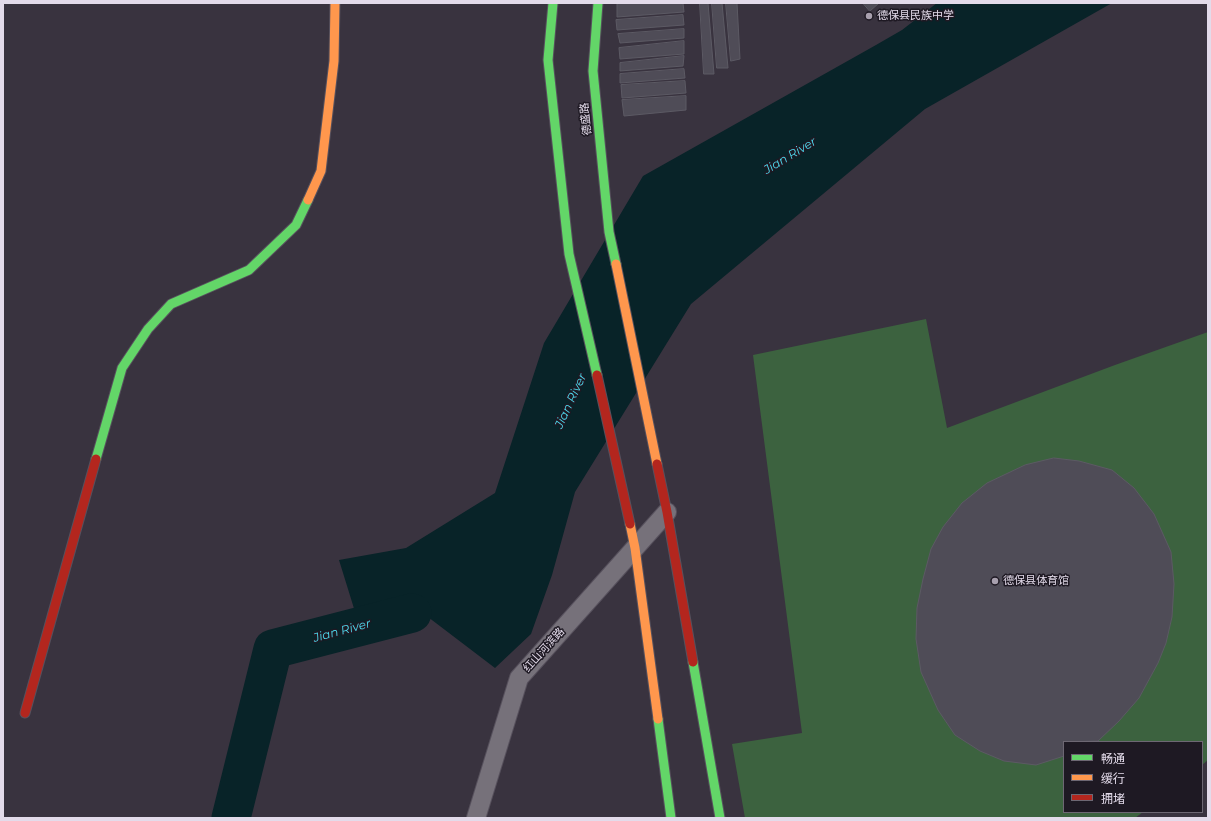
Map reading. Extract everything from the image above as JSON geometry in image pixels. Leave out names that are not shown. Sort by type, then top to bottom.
[{"type":"main road","points":[[25,712],[122,368],[148,329],[171,304],[249,270],[296,225],[321,171],[334,61],[335,3]]},
{"type":"main road","points":[[554,3],[548,60],[569,254],[612,438],[635,548],[671,818]]},
{"type":"main road","name":"德盛路","points":[[598,3],[593,71],[609,232],[650,437],[667,512],[720,818]]},
{"type":"street","name":"红山河滨路","points":[[476,818],[519,678],[667,512]]},
{"type":"green space","name":"德保县体育馆","points":[[926,319],[947,428],[1208,332],[1208,760],[1203,764],[1203,741],[1063,741],[1063,813],[1142,813],[1135,818],[745,818],[732,744],[802,733],[753,355]]},
{"type":"water","points":[[937,3],[1112,3],[925,109],[691,304],[575,492],[552,575],[531,634],[495,668],[428,617],[365,644],[339,560],[406,548],[495,493],[544,343],[643,176],[902,30]]},
{"type":"building","points":[[683,3],[684,12],[617,17],[617,4]]},
{"type":"building","points":[[700,3],[708,3],[714,74],[704,74]]},
{"type":"building","points":[[712,3],[722,3],[728,68],[717,68]]},
{"type":"building","points":[[726,3],[737,3],[740,59],[731,61]]},
{"type":"building","points":[[863,3],[879,3],[870,11]]},
{"type":"building","points":[[683,15],[684,25],[617,30],[616,20]]},
{"type":"building","points":[[684,29],[684,38],[620,43],[618,34]]},
{"type":"building","points":[[684,41],[684,54],[620,59],[619,48]]},
{"type":"building","points":[[684,56],[683,66],[620,71],[620,63]]},
{"type":"building","points":[[684,69],[685,78],[620,83],[620,74]]},
{"type":"building","points":[[685,81],[686,93],[622,98],[621,85]]},
{"type":"building","points":[[686,96],[686,110],[624,116],[622,100]]},
{"type":"building","points":[[1054,458],[1079,461],[1112,470],[1134,488],[1154,514],[1171,552],[1174,584],[1172,617],[1166,643],[1158,663],[1139,698],[1119,721],[1098,741],[1063,741],[1063,756],[1036,765],[1004,761],[980,751],[955,735],[938,710],[921,672],[916,639],[917,608],[923,579],[931,549],[943,527],[962,503],[987,483],[1025,465]]},
{"type":"waterway","name":"Jian River","points":[[231,818],[273,649],[412,613]]},
{"type":"traffic: fast","points":[[553,3],[548,60],[569,254],[597,375]]},
{"type":"traffic: fast","points":[[598,3],[593,71],[609,232],[616,264]]},
{"type":"traffic: fast","points":[[96,459],[122,368],[148,329],[171,304],[249,270],[296,225],[308,200]]},
{"type":"traffic: fast","points":[[693,662],[720,818]]},
{"type":"traffic: fast","points":[[658,719],[671,818]]},
{"type":"traffic: slow","points":[[308,200],[321,171],[334,61],[335,3]]},
{"type":"traffic: slow","points":[[616,264],[657,464]]},
{"type":"traffic: slow","points":[[630,524],[635,548],[658,719]]},
{"type":"traffic: jam","points":[[597,375],[630,524]]},
{"type":"traffic: jam","points":[[25,713],[96,459]]},
{"type":"traffic: jam","points":[[657,464],[667,512],[693,662]]},
{"type":"place","name":"德保县民族中学","points":[[869,16]]},
{"type":"place","name":"德保县体育馆","points":[[995,581]]}]
